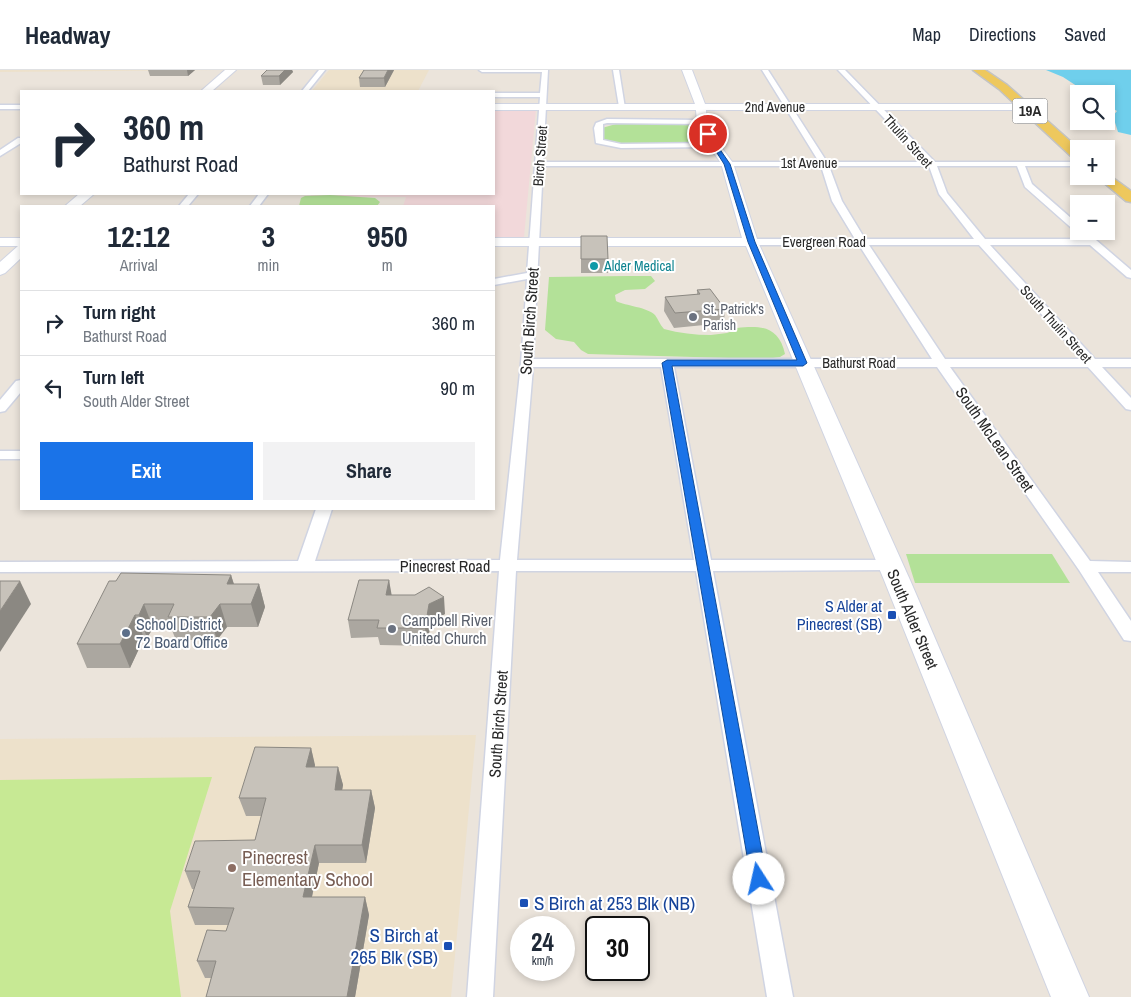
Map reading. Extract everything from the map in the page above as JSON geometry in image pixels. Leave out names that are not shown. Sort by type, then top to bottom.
[{"type":"main road","name":"19A","points":[[978,70],[1026,107],[1070,148]]},
{"type":"main road","points":[[1114,185],[1131,198]]},
{"type":"street","points":[[207,90],[231,70]]},
{"type":"street","points":[[306,90],[322,70]]},
{"type":"street","points":[[482,70],[545,70]]},
{"type":"street","name":"Birch Street","points":[[534,242],[545,70]]},
{"type":"street","points":[[616,70],[623,107]]},
{"type":"street","points":[[687,70],[701,107],[702,122],[600,123],[598,128],[599,141],[621,146],[714,145]]},
{"type":"street","name":"South McLean Street","points":[[765,70],[824,163],[837,201],[862,242],[941,363],[1085,566],[1131,635]]},
{"type":"street","name":"Thulin Street","points":[[841,70],[932,163],[943,194],[982,242]]},
{"type":"street","points":[[495,95],[543,95]]},
{"type":"street","points":[[0,107],[20,107]]},
{"type":"street","name":"2nd Avenue","points":[[495,107],[1026,107]]},
{"type":"street","name":"South Alder Street","points":[[702,122],[727,164],[751,242],[890,566],[1070,997]]},
{"type":"street","points":[[0,154],[20,141]]},
{"type":"street","points":[[1020,163],[1028,186],[1070,222]]},
{"type":"street","name":"1st Avenue","points":[[539,164],[1070,164]]},
{"type":"street","points":[[73,205],[86,195]]},
{"type":"street","points":[[184,205],[193,195]]},
{"type":"street","points":[[255,205],[263,195]]},
{"type":"street","points":[[0,242],[20,242]]},
{"type":"street","name":"Evergreen Road","points":[[495,242],[1093,242]]},
{"type":"street","name":"South Birch Street","points":[[480,997],[508,566],[527,363],[534,242]]},
{"type":"street","name":"South Thulin Street","points":[[982,242],[1131,406]]},
{"type":"street","points":[[1093,242],[1131,275]]},
{"type":"street","points":[[0,270],[20,251]]},
{"type":"street","points":[[495,282],[532,275]]},
{"type":"street","name":"Bathurst Road","points":[[527,363],[1131,363]]},
{"type":"street","points":[[667,363],[780,997]]},
{"type":"street","points":[[0,408],[20,385]]},
{"type":"street","points":[[0,455],[20,456]]},
{"type":"street","points":[[304,566],[324,510]]},
{"type":"street","name":"Pinecrest Road","points":[[0,567],[890,566]]},
{"type":"street","points":[[1085,566],[1131,567]]},
{"type":"shaded area","points":[[0,70],[221,70],[0,72]]},
{"type":"shaded area","points":[[329,70],[429,70],[419,90],[313,90]]},
{"type":"shaded area","points":[[495,109],[536,109],[524,237],[495,237],[495,205],[403,205],[406,197],[310,197],[311,195],[495,195]]},
{"type":"shaded area","name":"Pinecrest Elementary School","points":[[476,735],[451,997],[0,997],[0,739]]},
{"type":"green space","points":[[616,124],[685,124],[694,127],[698,140],[688,144],[614,144],[604,141],[602,128]]},
{"type":"green space","points":[[330,195],[375,198],[380,202],[378,205],[299,205],[301,198],[305,196]]},
{"type":"green space","points":[[651,276],[655,281],[645,289],[625,290],[615,295],[616,301],[651,312],[664,329],[675,332],[711,335],[727,333],[737,328],[762,328],[774,333],[782,345],[785,354],[780,357],[766,359],[588,354],[581,350],[574,342],[556,339],[545,330],[549,277]]},
{"type":"green space","points":[[906,554],[1052,554],[1070,583],[915,583]]},
{"type":"green space","points":[[212,777],[170,911],[181,997],[0,997],[0,780]]},
{"type":"water","points":[[1046,70],[1131,70],[1131,135],[1118,132],[1115,122],[1115,114],[1117,111],[1115,110],[1115,85],[1075,85],[1063,77]]},
{"type":"building","points":[[267,70],[285,70],[279,76],[261,76]]},
{"type":"building","points":[[364,70],[388,70],[384,78],[359,78]]},
{"type":"building","points":[[581,236],[607,236],[608,259],[581,259]]},
{"type":"building","points":[[710,289],[725,309],[675,313],[665,297],[700,294],[697,290]]},
{"type":"building","points":[[121,573],[231,575],[227,584],[259,584],[251,604],[220,604],[210,617],[168,617],[174,604],[144,604],[139,615],[135,615],[120,644],[77,644],[109,581],[116,581]]},
{"type":"building","points":[[359,580],[389,580],[386,595],[415,595],[429,587],[444,597],[429,604],[425,628],[377,628],[379,620],[348,620]]},
{"type":"building","points":[[0,581],[20,581],[0,611]]},
{"type":"building","name":"Pinecrest Elementary School","points":[[255,747],[311,748],[306,767],[338,767],[335,790],[371,790],[362,845],[315,845],[303,897],[365,897],[347,997],[206,997],[216,961],[197,961],[207,930],[226,931],[234,908],[188,907],[200,871],[185,871],[195,841],[255,840],[266,798],[239,798]]},
{"type":"place","name":"Alder Medical","points":[[594,266]]},
{"type":"place","name":"St. Patrick's Parish","points":[[693,317]]},
{"type":"place","name":"S Alder at Pinecrest (SB)","points":[[892,615]]},
{"type":"place","name":"Campbell River United Church","points":[[392,629]]},
{"type":"place","name":"School District 72 Board Office","points":[[126,633]]},
{"type":"place","name":"Pinecrest Elementary School","points":[[232,868]]},
{"type":"place","name":"S Birch at 253 Blk (NB)","points":[[524,903]]},
{"type":"place","name":"S Birch at 265 Blk (SB)","points":[[448,946]]},
{"type":"route","points":[[708,134],[727,164],[751,242],[803,363],[667,363],[759,879]]}]
